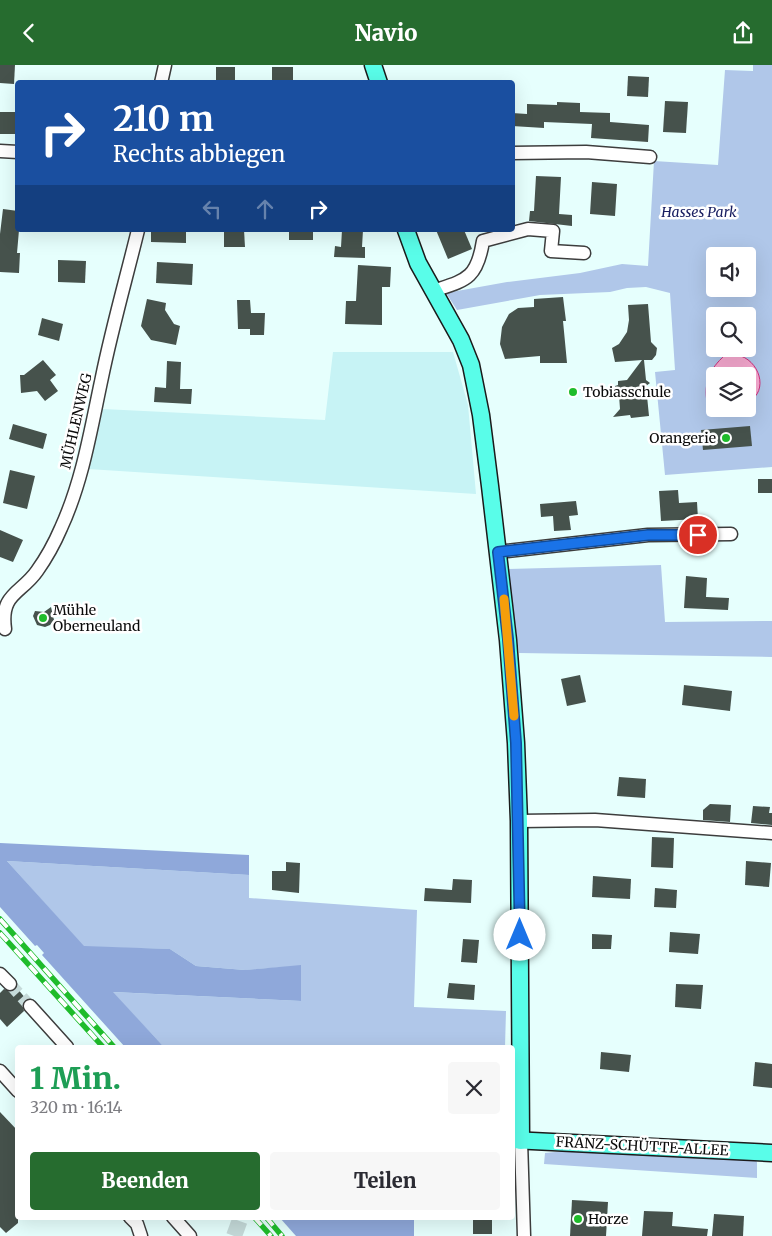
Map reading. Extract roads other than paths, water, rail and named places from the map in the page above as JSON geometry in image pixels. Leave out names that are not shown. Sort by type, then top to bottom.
[{"type":"main road","points":[[373,65],[378,80]]},
{"type":"main road","points":[[407,232],[418,263],[461,340],[472,365],[481,415],[498,552],[508,639],[516,743],[519,821],[517,1141]]},
{"type":"main road","name":"FRANZ-SCHÜTTE-ALLEE","points":[[517,1141],[634,1145],[772,1153]]},
{"type":"street","points":[[162,80],[166,65]]},
{"type":"street","points":[[0,151],[15,152]]},
{"type":"street","points":[[515,153],[586,152],[650,157]]},
{"type":"street","points":[[433,291],[462,281],[473,272],[480,259],[483,241],[528,229],[553,231],[551,251],[584,253]]},
{"type":"street","name":"MÜHLENWEG","points":[[5,629],[3,600],[37,571],[53,546],[70,508],[80,474],[107,353],[137,232]]},
{"type":"street","points":[[498,552],[648,535],[731,535]]},
{"type":"street","points":[[519,821],[595,821],[772,833]]},
{"type":"street","points":[[0,974],[10,984]]},
{"type":"street","points":[[30,1006],[65,1045]]},
{"type":"street","points":[[0,1071],[15,1088]]},
{"type":"street","points":[[517,1141],[524,1236]]},
{"type":"street","points":[[133,1220],[137,1225],[141,1236]]},
{"type":"street","points":[[176,1220],[190,1236]]},
{"type":"tunnel","points":[[10,984],[30,1006]]},
{"type":"tunnel","points":[[234,1236],[240,1220]]},
{"type":"railway","points":[[0,919],[112,1045]]},
{"type":"railway","points":[[0,933],[101,1045]]},
{"type":"railway","points":[[257,1220],[271,1236]]},
{"type":"railway","points":[[269,1220],[282,1236]]},
{"type":"place","name":"Tobiasschule","points":[[573,392]]},
{"type":"place","name":"Orangerie","points":[[726,438]]},
{"type":"place","name":"Mühle Oberneuland","points":[[43,618]]},
{"type":"place","name":"Horze","points":[[578,1219]]},
{"type":"park label","name":"Hasses Park","points":[[699,212]]}]
